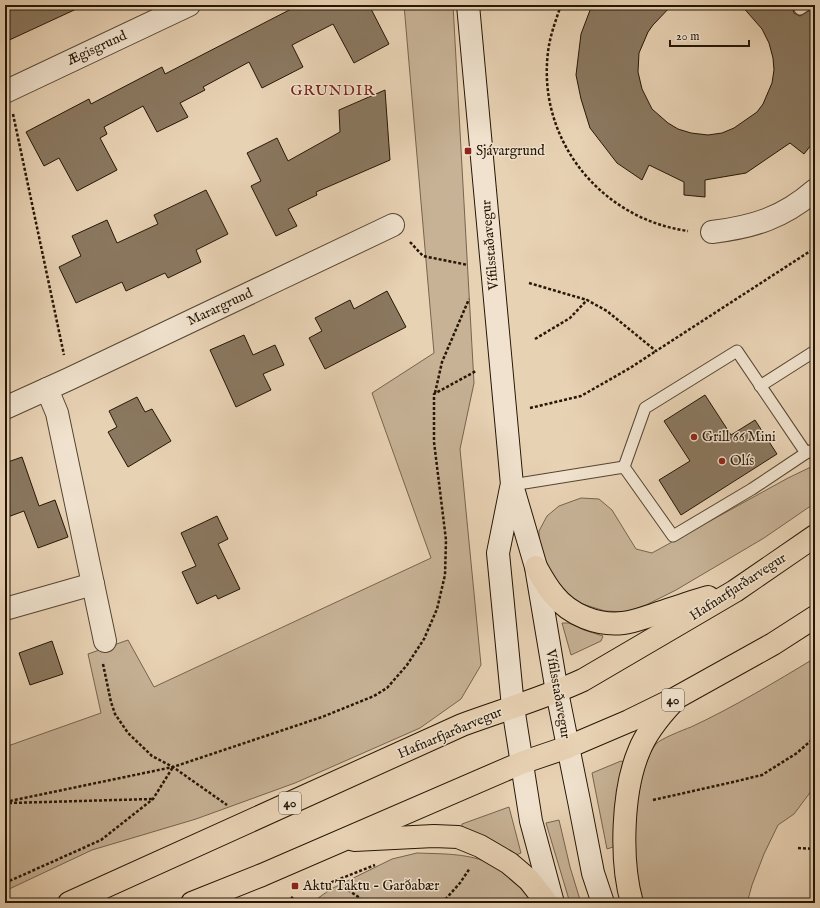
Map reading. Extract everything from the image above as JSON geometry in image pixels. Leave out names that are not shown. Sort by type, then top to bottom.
[{"type":"main road","name":"Hafnarfjarðarvegur","points":[[69,903],[462,725],[557,692],[583,680],[735,591],[815,536]]},
{"type":"main road","points":[[536,567],[554,596],[566,607],[580,616],[609,623],[623,623],[636,620],[707,597],[735,591]]},
{"type":"main road","name":"40","points":[[192,903],[262,875],[521,763],[568,747],[629,721],[676,698],[773,644],[815,617]]},
{"type":"main road","points":[[773,644],[815,634]]},
{"type":"main road","points":[[632,903],[625,867],[626,816],[631,779],[639,751],[647,736],[660,715],[676,698]]},
{"type":"main road","points":[[341,841],[434,836],[458,837],[490,851],[509,863],[529,880],[547,903]]},
{"type":"street","name":"Ægisgrund","points":[[7,91],[189,5]]},
{"type":"street","name":"Vífilsstaðavegur","points":[[468,5],[512,485],[536,567],[557,692],[594,873],[603,903]]},
{"type":"street","points":[[712,232],[737,229],[784,213],[815,190]]},
{"type":"street","name":"Marargrund","points":[[5,408],[393,225]]},
{"type":"street","points":[[47,389],[57,413],[105,641]]},
{"type":"street","name":"Vífilsstaðavegur","points":[[512,485],[498,553],[513,707],[531,821],[553,903]]},
{"type":"street","points":[[5,609],[93,584]]},
{"type":"lane","points":[[760,386],[815,351]]},
{"type":"lane","points":[[737,352],[760,386],[811,451],[752,489],[672,536],[624,467],[645,408],[737,352]]},
{"type":"lane","points":[[512,485],[624,467]]},
{"type":"path","points":[[562,5],[553,27],[548,51],[547,77],[550,102],[556,126],[580,170],[597,188],[617,204],[639,217],[662,226],[687,231],[712,232]]},
{"type":"path","points":[[7,91],[69,379]]},
{"type":"path","points":[[393,225],[423,256],[470,265]]},
{"type":"path","points":[[530,408],[581,396],[630,368],[815,248]]},
{"type":"path","points":[[529,283],[587,300],[608,311],[656,351]]},
{"type":"path","points":[[5,802],[173,767],[322,717],[374,696],[387,688],[407,665],[424,639],[431,625],[442,592],[445,575],[446,540],[434,442],[434,394],[442,362],[471,294]]},
{"type":"path","points":[[535,339],[570,318],[587,300]]},
{"type":"path","points":[[434,394],[476,371]]},
{"type":"path","points":[[105,641],[103,666],[115,714],[128,733],[152,756],[173,767],[230,808]]},
{"type":"path","points":[[651,800],[762,775],[797,753],[815,737]]},
{"type":"path","points":[[5,883],[101,840],[153,799],[173,767]]},
{"type":"path","points":[[5,802],[153,799]]},
{"type":"path","points":[[798,848],[815,849]]},
{"type":"path","points":[[442,903],[460,883],[472,864]]},
{"type":"path","points":[[344,887],[367,903]]},
{"type":"path","points":[[291,897],[298,903]]},
{"type":"path","points":[[275,903],[286,899]]},
{"type":"shaded area","points":[[404,5],[453,5],[474,383],[460,449],[481,665],[461,699],[420,728],[295,783],[196,819],[92,850],[5,891],[5,747],[101,713],[88,654],[128,640],[154,687],[431,558],[372,393],[434,353]]},
{"type":"shaded area","points":[[815,465],[815,503],[764,538],[676,590],[646,605],[626,612],[605,611],[579,603],[561,588],[544,563],[539,546],[539,531],[547,516],[559,506],[581,498],[599,499],[612,510],[636,549],[652,553],[788,478]]},
{"type":"shaded area","points":[[562,623],[569,623],[603,636],[601,641],[571,655]]},
{"type":"shaded area","points":[[815,658],[815,786],[794,814],[778,825],[764,854],[747,903],[643,903],[635,867],[635,821],[640,785],[644,769],[656,744],[667,737],[691,727],[739,703]]},
{"type":"shaded area","points":[[621,761],[625,762],[616,846],[607,849],[592,773]]},
{"type":"shaded area","points":[[509,807],[521,853],[516,855],[490,840],[462,829],[462,824]]},
{"type":"shaded area","points":[[559,820],[570,867],[581,903],[570,903],[546,823]]},
{"type":"shaded area","points":[[417,853],[462,855],[487,862],[500,869],[524,892],[533,903],[311,903],[331,889],[392,859]]},
{"type":"building","points":[[5,5],[85,5],[5,42]]},
{"type":"building","points":[[299,5],[369,5],[389,44],[354,63],[333,24],[292,45],[303,67],[262,88],[249,62],[203,87],[205,90],[180,103],[188,117],[157,132],[143,106],[104,127],[107,134],[100,138],[117,170],[77,191],[59,158],[44,166],[26,132],[89,99],[91,104],[162,67],[165,74]]},
{"type":"building","points":[[592,5],[672,5],[648,32],[639,53],[638,72],[642,89],[652,109],[668,123],[678,129],[691,133],[708,135],[722,133],[734,128],[757,112],[763,104],[772,83],[774,70],[773,58],[769,43],[762,29],[741,5],[794,5],[794,13],[800,16],[815,7],[815,140],[804,154],[790,143],[746,173],[705,180],[705,197],[684,195],[684,182],[649,165],[642,180],[617,163],[590,128],[581,99],[576,75],[581,34]]},
{"type":"building","points":[[385,90],[390,160],[316,192],[317,195],[288,209],[297,226],[276,236],[251,186],[261,181],[247,153],[277,138],[288,161],[340,132],[339,110]]},
{"type":"building","points":[[206,190],[228,234],[196,250],[201,262],[168,278],[165,273],[126,291],[122,282],[76,303],[59,267],[81,256],[72,236],[107,220],[117,243],[158,224],[154,215]]},
{"type":"building","points":[[387,291],[406,327],[325,369],[309,338],[322,331],[315,318],[350,300],[354,309]]},
{"type":"building","points":[[244,335],[253,355],[275,345],[284,365],[263,374],[271,390],[236,407],[210,350]]},
{"type":"building","points":[[705,395],[731,435],[755,420],[777,454],[681,515],[659,480],[690,461],[664,421]]},
{"type":"building","points":[[137,397],[145,412],[152,409],[171,441],[128,467],[108,432],[117,427],[109,411]]},
{"type":"building","points":[[22,457],[39,506],[55,500],[68,537],[38,548],[24,511],[5,518],[5,463]]},
{"type":"building","points":[[217,516],[228,539],[218,544],[240,589],[218,599],[216,595],[197,604],[182,572],[196,566],[181,533]]},
{"type":"building","points":[[52,641],[63,674],[30,685],[19,653]]},
{"type":"place","name":"Sjávargrund","points":[[468,151]]},
{"type":"place","name":"Grill 66 Mini","points":[[694,437]]},
{"type":"place","name":"Olís","points":[[722,461]]},
{"type":"place","name":"Aktu Taktu - Garðabær","points":[[295,886]]},
{"type":"district","name":"GRUNDIR","points":[[333,90]]}]
